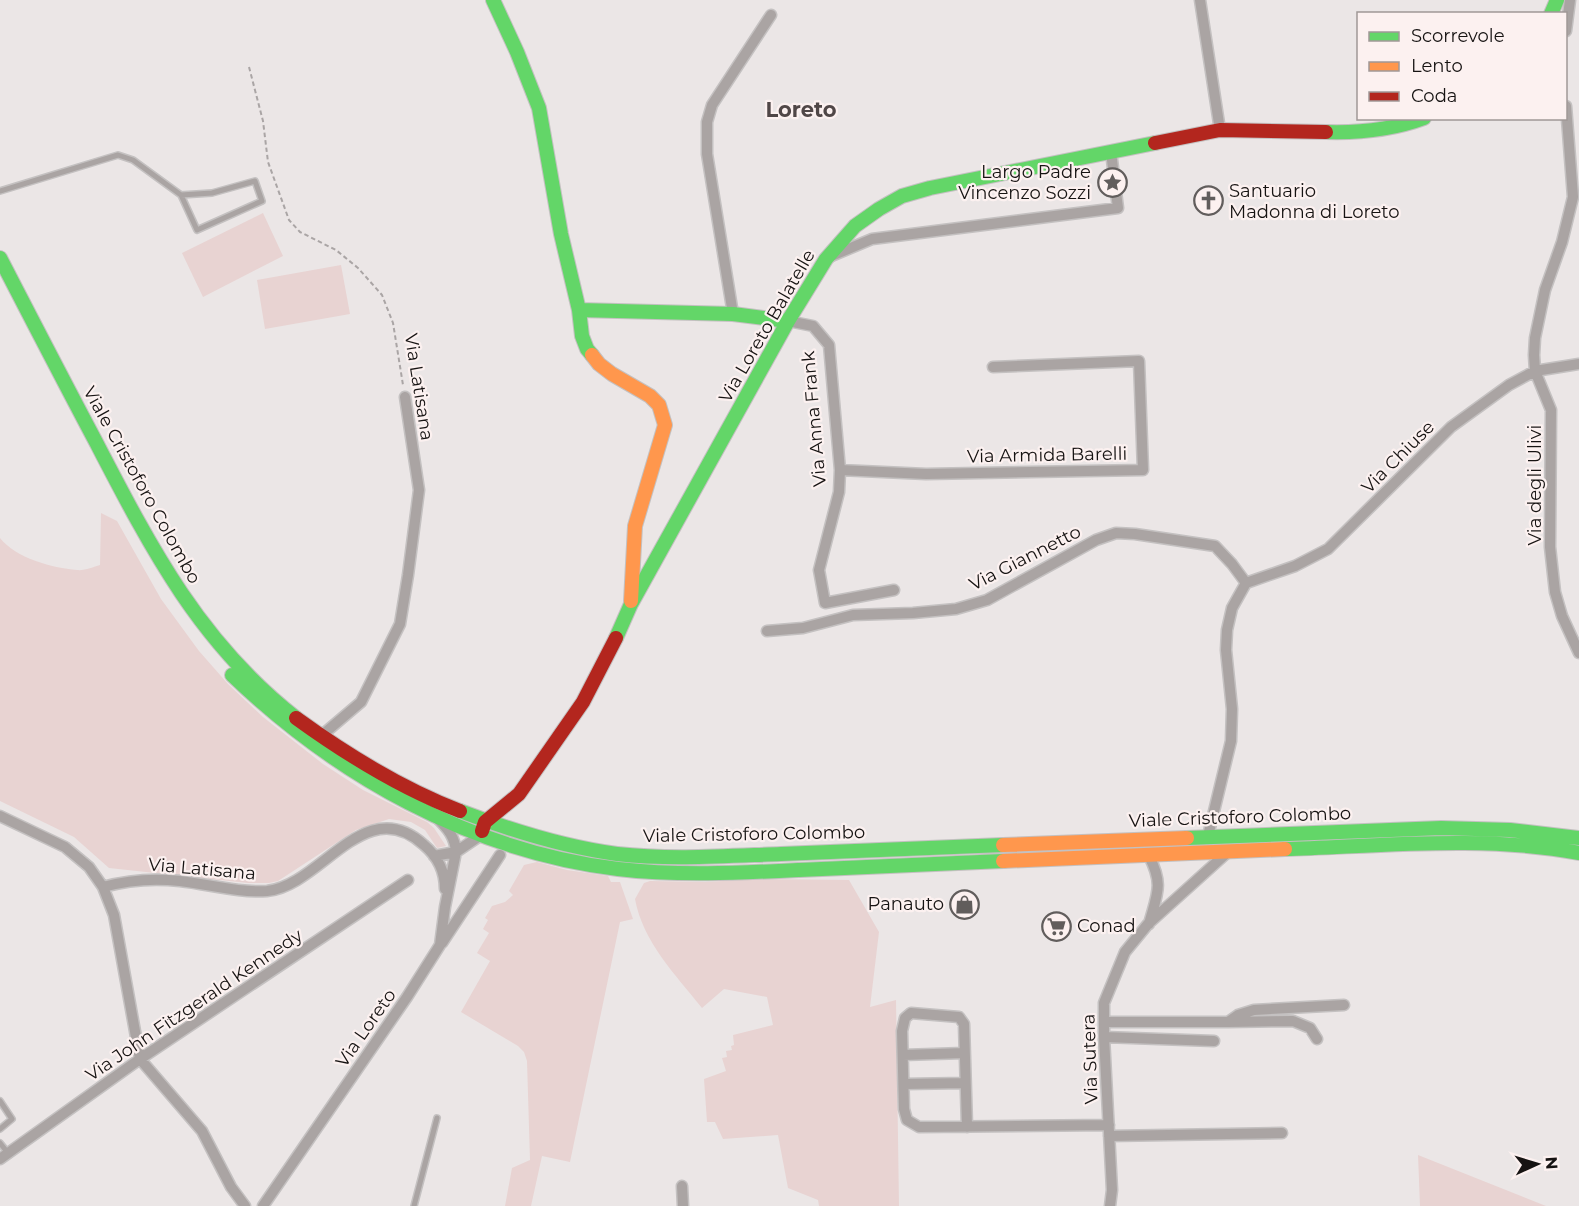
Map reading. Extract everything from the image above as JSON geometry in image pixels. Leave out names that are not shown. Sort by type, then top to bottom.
[{"type":"main road","points":[[493,0],[539,108],[561,234],[579,310],[582,336],[587,349],[599,364],[612,374],[650,396],[659,405],[663,415],[664,425],[635,526],[631,604]]},
{"type":"main road","name":"Via Loreto Balatelle","points":[[483,829],[519,795],[583,702],[606,660],[631,604],[788,321],[826,259],[855,226],[902,196],[959,181],[1220,130],[1344,132],[1396,128],[1418,120]]},
{"type":"main road","name":"Viale Cristoforo Colombo","points":[[0,258],[126,501],[185,601],[214,639],[292,716],[321,736],[386,777],[483,829],[564,861],[662,874],[708,874],[1229,851],[1447,844],[1553,848],[1579,853]]},
{"type":"main road","name":"Viale Cristoforo Colombo","points":[[0,276],[119,508],[156,575],[179,611],[208,649],[249,692],[289,728],[317,749],[336,763],[385,791],[433,815],[483,829],[608,852],[700,857],[1440,828],[1504,829],[1545,832],[1579,838]]},
{"type":"main road","name":"Via Anna Frank","points":[[579,310],[733,314],[788,321]]},
{"type":"street","points":[[1200,0],[1220,130]]},
{"type":"street","points":[[1567,23],[1570,0]]},
{"type":"street","points":[[733,314],[707,154],[707,122],[712,105],[771,15]]},
{"type":"street","name":"Via degli Ulivi","points":[[1567,114],[1576,184],[1564,233],[1545,290],[1534,355],[1535,371],[1551,410],[1550,547],[1555,592],[1562,615],[1579,653]]},
{"type":"street","points":[[826,259],[872,239],[1118,208],[1111,152]]},
{"type":"street","name":"Via Anna Frank","points":[[788,321],[813,326],[829,345],[840,470],[839,492],[819,570],[825,603],[824,621]]},
{"type":"street","name":"Via Armida Barelli","points":[[840,470],[926,474],[1143,470],[1139,361],[993,367]]},
{"type":"street","name":"Via Chiuse","points":[[1246,584],[1295,566],[1328,549],[1452,427],[1509,385],[1535,371],[1579,364]]},
{"type":"street","name":"Via Latisana","points":[[321,736],[361,702],[400,624],[419,490],[405,397]]},
{"type":"street","name":"Via Giannetto","points":[[767,631],[803,628],[853,615],[956,609],[987,600],[1096,540],[1116,533],[1215,546],[1246,584]]},
{"type":"street","points":[[1208,836],[1231,741],[1232,709],[1226,650],[1227,630],[1232,609],[1246,584]]},
{"type":"street","points":[[825,603],[894,590]]},
{"type":"street","points":[[433,815],[453,837],[456,842],[456,852]]},
{"type":"street","points":[[0,816],[65,847],[89,867],[103,887],[114,915],[140,1059],[202,1131],[231,1187],[245,1206]]},
{"type":"street","name":"Via Latisana","points":[[103,887],[144,880],[180,881],[242,890],[269,891],[310,871],[352,840],[386,828],[401,830],[413,836],[434,856],[443,870],[445,907]]},
{"type":"street","points":[[434,856],[456,852],[483,829]]},
{"type":"street","points":[[1545,832],[1579,834]]},
{"type":"street","points":[[1148,924],[1229,851]]},
{"type":"street","name":"Via Loreto","points":[[263,1206],[407,997],[440,945],[456,852]]},
{"type":"street","points":[[440,945],[500,855]]},
{"type":"street","points":[[1148,924],[1159,890],[1157,873],[1149,856]]},
{"type":"street","name":"Via John Fitzgerald Kennedy","points":[[4,1156],[140,1059],[408,880]]},
{"type":"street","name":"Via Sutera","points":[[1110,1206],[1112,1190],[1104,1003],[1125,952],[1148,924]]},
{"type":"street","points":[[1228,1022],[1238,1015],[1254,1010],[1344,1005]]},
{"type":"street","points":[[967,1127],[964,1024],[959,1017],[911,1013],[905,1018],[902,1031],[904,1109],[907,1120],[919,1127],[1282,1133]]},
{"type":"street","points":[[1104,1022],[1293,1021],[1310,1028],[1317,1039]]},
{"type":"street","points":[[1104,1037],[1214,1041]]},
{"type":"street","points":[[903,1055],[964,1053]]},
{"type":"street","points":[[904,1084],[965,1083]]},
{"type":"street","points":[[682,1186],[683,1206]]},
{"type":"lane","points":[[0,191],[118,154],[133,160],[182,195],[197,230],[262,201],[255,181],[212,193],[182,195]]},
{"type":"lane","points":[[0,1101],[12,1119],[0,1129]]},
{"type":"lane","points":[[414,1206],[437,1118]]},
{"type":"lane","points":[[0,1143],[4,1156]]},
{"type":"path","name":"Via Latisana","points":[[249,67],[263,121],[268,162],[289,220],[300,232],[336,250],[358,268],[382,295],[393,323],[405,397]]},
{"type":"shaded area","points":[[263,213],[283,256],[203,297],[182,253]]},
{"type":"shaded area","points":[[341,265],[350,314],[265,329],[257,280]]},
{"type":"shaded area","points":[[101,513],[117,521],[161,599],[199,651],[228,684],[263,717],[323,764],[363,790],[427,822],[446,846],[437,848],[425,830],[411,822],[389,819],[356,830],[278,881],[248,883],[109,868],[74,837],[0,801],[0,538],[15,551],[35,561],[67,569],[86,569],[100,565]]},
{"type":"shaded area","points":[[537,862],[567,870],[608,876],[611,882],[620,882],[633,919],[620,922],[570,1162],[542,1156],[531,1206],[505,1206],[512,1168],[530,1160],[527,1061],[524,1052],[518,1046],[461,1012],[490,961],[477,953],[489,933],[483,929],[488,920],[485,918],[492,906],[505,902],[513,895],[509,891],[524,865]]},
{"type":"shaded area","points":[[758,879],[849,880],[879,932],[870,1007],[896,1000],[899,1206],[819,1206],[818,1200],[788,1188],[778,1135],[723,1139],[715,1122],[707,1122],[704,1079],[726,1071],[722,1058],[727,1057],[726,1051],[732,1050],[733,1035],[773,1025],[767,997],[724,989],[702,1008],[661,957],[645,929],[635,899],[644,883],[650,881],[705,882]]},
{"type":"shaded area","points":[[1418,1155],[1546,1206],[1420,1206]]},
{"type":"traffic: fast","points":[[493,0],[539,108],[561,234],[579,310],[582,336],[592,355]]},
{"type":"traffic: fast","points":[[1552,12],[1557,0]]},
{"type":"traffic: fast","points":[[1326,132],[1376,130],[1417,120]]},
{"type":"traffic: fast","points":[[616,638],[631,604],[788,321],[826,259],[855,226],[902,196],[930,188],[1155,143]]},
{"type":"traffic: fast","points":[[0,258],[138,521],[181,593],[232,658],[262,689],[296,718]]},
{"type":"traffic: fast","points":[[579,310],[733,314],[788,321]]},
{"type":"traffic: fast","points":[[232,675],[273,712],[316,745],[362,776],[409,803],[459,826],[510,845],[564,860],[618,869],[686,873],[1003,861]]},
{"type":"traffic: fast","points":[[460,811],[557,842],[597,851],[637,856],[720,856],[1003,845]]},
{"type":"traffic: fast","points":[[1187,838],[1441,828],[1510,830],[1579,838]]},
{"type":"traffic: fast","points":[[1285,849],[1470,843],[1507,844],[1579,853]]},
{"type":"traffic: slow","points":[[592,355],[612,374],[650,396],[659,405],[665,425],[635,526],[631,601]]},
{"type":"traffic: slow","points":[[1003,845],[1187,838]]},
{"type":"traffic: slow","points":[[1003,861],[1285,849]]},
{"type":"traffic: jam","points":[[1155,143],[1220,130],[1326,132]]},
{"type":"traffic: jam","points":[[482,831],[485,822],[519,794],[583,702],[616,638]]},
{"type":"traffic: jam","points":[[296,718],[375,770],[416,792],[460,811]]},
{"type":"place","name":"Largo Padre Vincenzo Sozzi","points":[[1112,182]]},
{"type":"place","name":"Santuario Madonna di Loreto","points":[[1208,201]]},
{"type":"place","name":"Panauto","points":[[965,904]]},
{"type":"place","name":"Conad","points":[[1056,926]]},
{"type":"district","name":"Loreto","points":[[801,109]]}]
